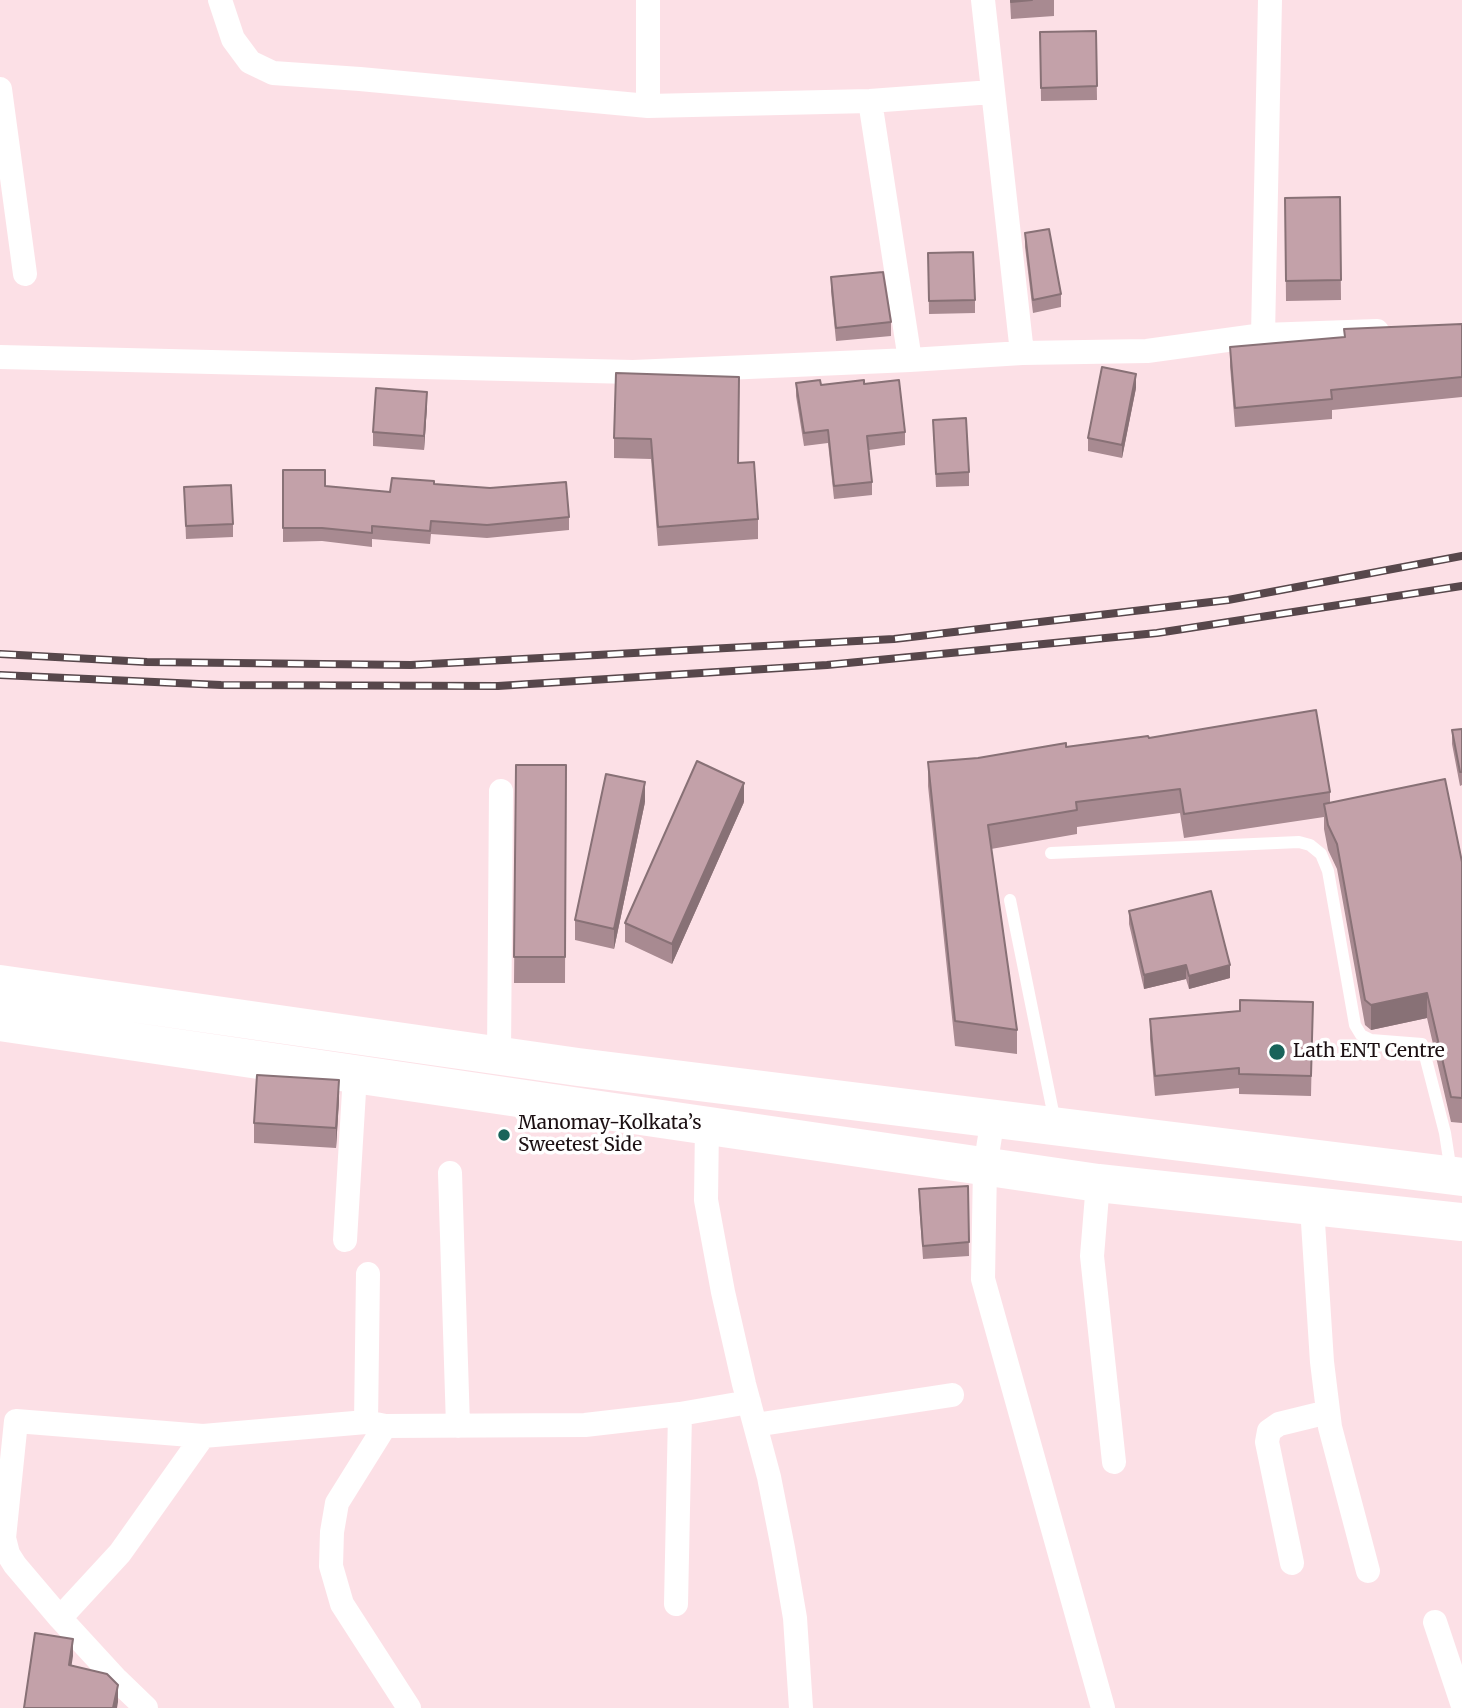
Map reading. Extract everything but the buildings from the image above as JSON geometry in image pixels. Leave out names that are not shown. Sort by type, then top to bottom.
[{"type":"main road","points":[[0,984],[578,1067],[1457,1177]]},
{"type":"main road","points":[[0,1022],[1098,1183],[1462,1222]]},
{"type":"street","points":[[220,0],[233,39],[250,62],[273,73],[648,106],[870,101],[992,92]]},
{"type":"street","points":[[648,0],[648,106]]},
{"type":"street","points":[[983,0],[1022,352]]},
{"type":"street","points":[[1263,335],[1270,0]]},
{"type":"street","points":[[0,89],[25,274]]},
{"type":"street","points":[[870,101],[910,360]]},
{"type":"street","points":[[0,357],[634,372],[910,360],[1022,352],[1147,351],[1263,335],[1396,331]]},
{"type":"street","points":[[499,1054],[501,792]]},
{"type":"street","points":[[345,1240],[355,1075]]},
{"type":"street","points":[[993,1118],[985,1167],[983,1279],[1103,1708]]},
{"type":"street","points":[[708,1125],[706,1200],[723,1292],[772,1489],[795,1618],[801,1708]]},
{"type":"street","points":[[450,1173],[458,1426]]},
{"type":"street","points":[[1098,1183],[1092,1256],[1114,1462]]},
{"type":"street","points":[[1312,1206],[1322,1362],[1330,1427],[1368,1571]]},
{"type":"street","points":[[368,1274],[376,1424],[337,1503],[332,1532],[331,1566],[342,1604],[409,1708]]},
{"type":"street","points":[[146,1708],[60,1618],[8,1554],[4,1538],[16,1421],[203,1436],[376,1424],[585,1425],[680,1413],[752,1413],[952,1395]]},
{"type":"street","points":[[1292,1563],[1267,1442],[1269,1431],[1279,1424],[1328,1412]]},
{"type":"street","points":[[676,1604],[680,1413]]},
{"type":"street","points":[[60,1618],[120,1553],[203,1436]]},
{"type":"street","points":[[1435,1622],[1462,1703]]},
{"type":"lane","points":[[1051,853],[1299,842],[1310,845],[1321,854],[1328,871],[1355,1024],[1361,1035],[1371,1040],[1422,1044],[1457,1177]]},
{"type":"lane","points":[[1010,900],[1056,1126]]},
{"type":"railway","points":[[0,654],[147,662],[411,665],[894,639],[1228,600],[1462,556]]},
{"type":"railway","points":[[0,675],[221,685],[498,686],[827,665],[1157,633],[1462,586]]},
{"type":"place","name":"Lath ENT Centre","points":[[1277,1052]]},
{"type":"place","name":"Manomay-Kolkata’s Sweetest Side","points":[[504,1135]]}]
